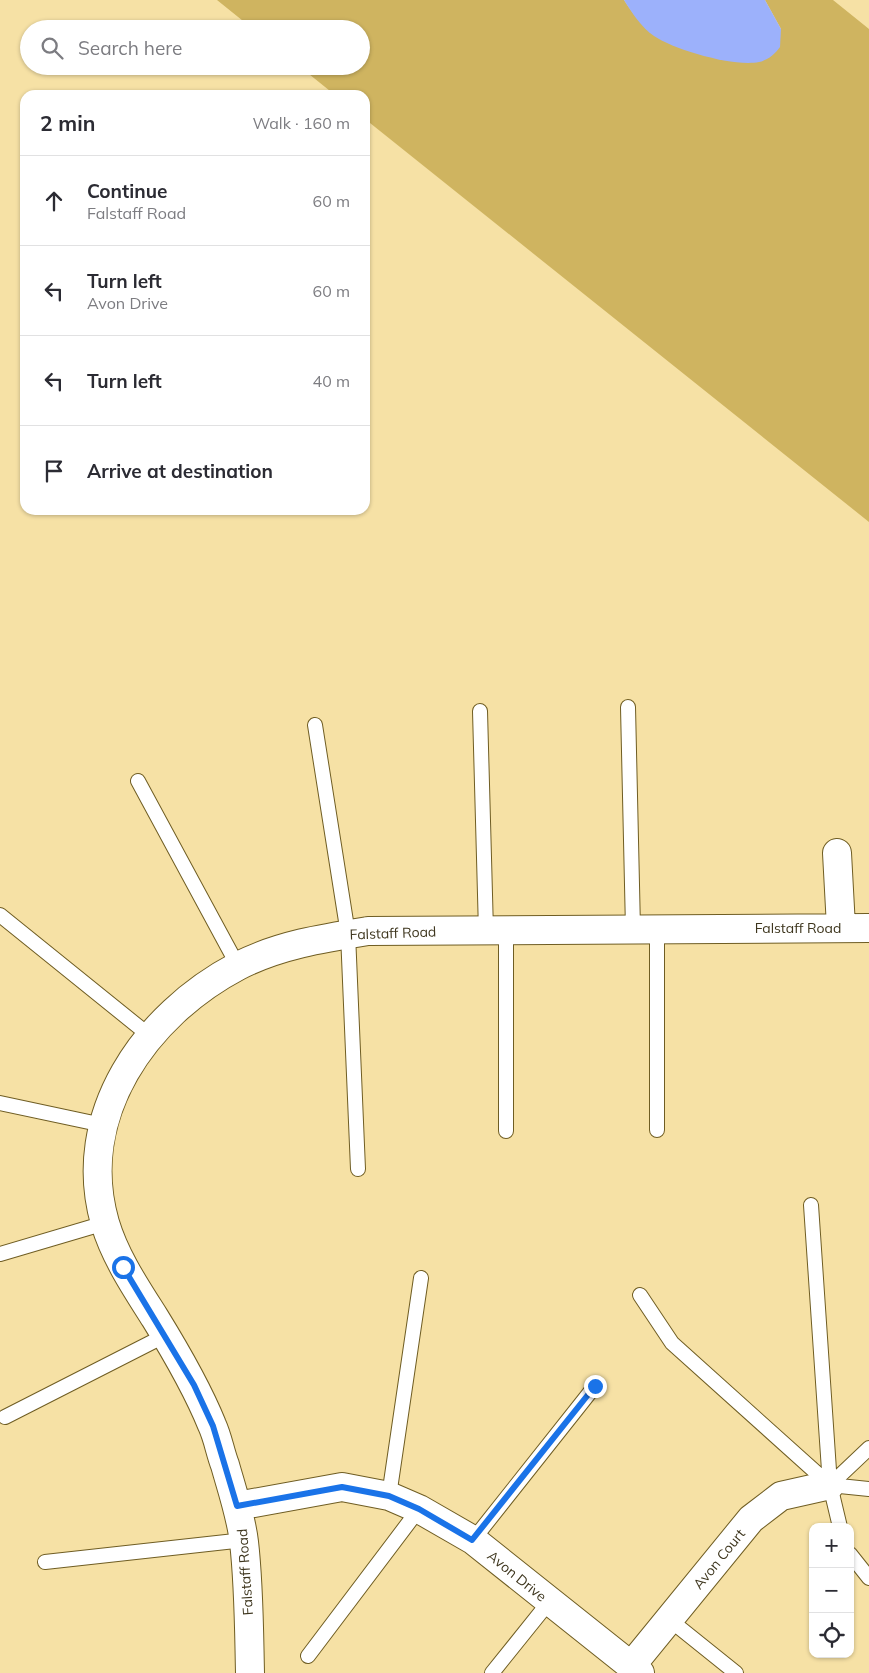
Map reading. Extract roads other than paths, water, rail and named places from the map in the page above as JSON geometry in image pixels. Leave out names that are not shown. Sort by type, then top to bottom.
[{"type":"street","points":[[837,853],[841,927]]},
{"type":"street","name":"Falstaff Road","points":[[250,1673],[244,1540],[237,1506],[213,1426],[166,1335],[123,1267],[105,1223],[99,1187],[98,1157],[103,1125],[114,1093],[129,1062],[150,1036],[176,1010],[207,985],[238,966],[272,952],[310,940],[348,934],[368,931],[869,928]]},
{"type":"street","name":"Avon Court","points":[[636,1670],[670,1620],[751,1519],[781,1496],[830,1485]]},
{"type":"street","name":"Avon Drive","points":[[237,1506],[342,1487],[389,1496],[419,1509],[472,1540],[636,1670]]},
{"type":"lane","points":[[628,707],[645,929],[657,1130]]},
{"type":"lane","points":[[480,711],[496,930],[506,1131]]},
{"type":"lane","points":[[315,725],[348,934],[358,1170]]},
{"type":"lane","points":[[138,781],[238,966]]},
{"type":"lane","points":[[0,915],[150,1036]]},
{"type":"lane","points":[[0,1104],[103,1125]]},
{"type":"lane","points":[[811,1205],[830,1485],[839,1523]]},
{"type":"lane","points":[[0,1254],[105,1223]]},
{"type":"lane","points":[[389,1496],[421,1278]]},
{"type":"lane","points":[[640,1295],[672,1343],[830,1485],[869,1489]]},
{"type":"lane","points":[[5,1417],[166,1335]]},
{"type":"lane","points":[[472,1540],[595,1386]]},
{"type":"lane","points":[[830,1485],[869,1448]]},
{"type":"lane","points":[[308,1656],[419,1509]]},
{"type":"lane","points":[[45,1562],[244,1540]]},
{"type":"lane","points":[[854,1559],[869,1578]]},
{"type":"lane","points":[[492,1673],[549,1602]]},
{"type":"lane","points":[[670,1620],[736,1673]]},
{"type":"water","points":[[624,0],[765,0],[781,29],[780,47],[765,60],[748,63],[720,60],[690,52],[654,36],[637,20]]}]
